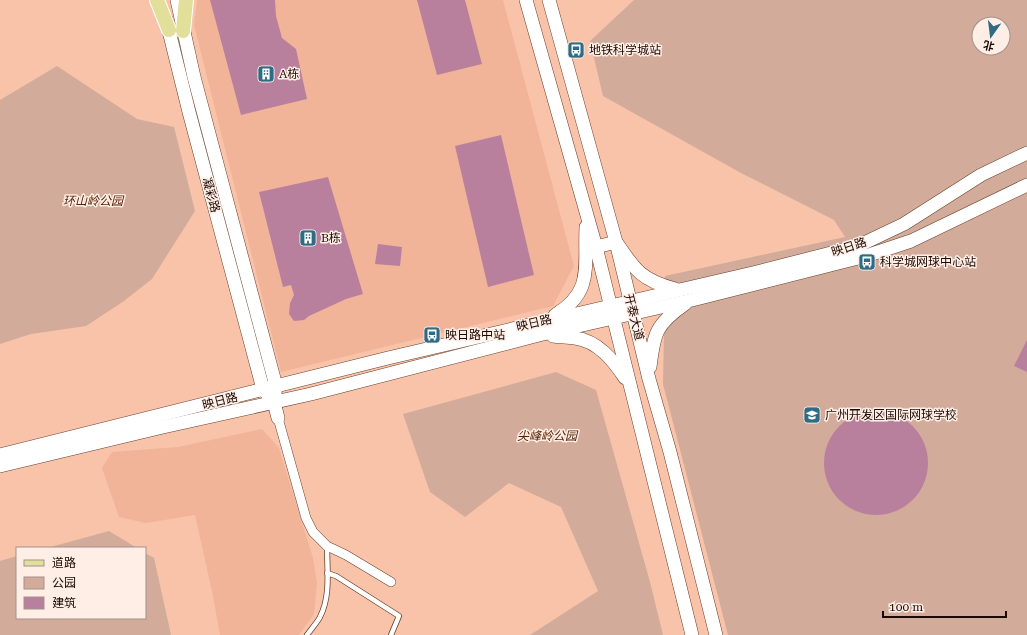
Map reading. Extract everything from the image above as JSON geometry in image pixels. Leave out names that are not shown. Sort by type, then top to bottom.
[{"type":"main road","points":[[157,0],[169,30]]},
{"type":"main road","points":[[183,31],[186,0]]},
{"type":"street","name":"凝彩路","points":[[162,0],[216,216],[263,390]]},
{"type":"street","name":"凝彩路","points":[[177,0],[194,77],[276,386]]},
{"type":"street","name":"开泰大道","points":[[526,0],[596,247],[692,635]]},
{"type":"street","name":"开泰大道","points":[[549,0],[616,242],[649,379],[670,452],[716,635]]},
{"type":"street","name":"映日路","points":[[0,466],[340,387],[539,335],[611,312],[632,307],[679,290],[843,250],[862,244],[921,214],[980,175],[1027,153]]},
{"type":"street","name":"映日路","points":[[632,307],[692,300],[859,258],[911,241],[1027,185]]},
{"type":"street","points":[[542,322],[563,311],[572,304],[578,296],[585,280],[587,218]]},
{"type":"street","points":[[596,247],[616,242],[633,268],[640,274],[660,285],[679,290]]},
{"type":"street","points":[[649,379],[654,339],[660,327],[670,315],[692,300]]},
{"type":"street","name":"映日路","points":[[0,455],[263,390],[401,354],[542,322],[611,312]]},
{"type":"street","points":[[539,335],[575,338],[591,343],[612,360],[630,386]]},
{"type":"street","points":[[276,386],[274,402],[278,418],[306,518],[313,532],[327,546],[346,555],[391,582]]},
{"type":"street","points":[[263,390],[274,402]]},
{"type":"lane","points":[[307,635],[320,617],[328,585],[327,546]]},
{"type":"lane","points":[[327,573],[336,576],[399,616],[391,635]]},
{"type":"shaded area","points":[[197,0],[503,0],[574,266],[553,306],[281,372],[194,25]]},
{"type":"shaded area","points":[[262,429],[279,448],[313,558],[317,583],[314,614],[299,635],[220,635],[195,515],[146,523],[119,517],[102,468],[112,452],[178,447]]},
{"type":"green space","points":[[634,0],[1027,0],[1027,635],[728,635],[663,384],[665,276],[845,237],[834,220],[741,173],[603,96],[590,41]]},
{"type":"green space","name":"环山岭公园","points":[[57,66],[137,119],[174,127],[195,211],[152,279],[124,301],[86,326],[31,334],[0,344],[0,100]]},
{"type":"green space","name":"尖峰岭公园","points":[[556,372],[596,390],[650,582],[663,635],[530,635],[598,591],[561,507],[509,483],[465,517],[430,492],[403,414]]},
{"type":"green space","points":[[109,531],[135,547],[51,547]]},
{"type":"green space","points":[[146,554],[154,558],[171,635],[0,635],[0,561],[16,556],[16,619],[146,619]]},
{"type":"building","name":"A栋","points":[[210,0],[275,0],[276,16],[282,38],[296,49],[307,99],[241,115]]},
{"type":"building","points":[[417,0],[465,0],[482,64],[437,75]]},
{"type":"building","points":[[501,135],[534,275],[488,287],[455,146]]},
{"type":"building","name":"B栋","points":[[328,177],[363,294],[346,299],[309,316],[304,320],[294,321],[289,314],[290,303],[294,295],[291,285],[283,287],[259,192]]},
{"type":"building","points":[[378,244],[402,247],[400,266],[375,264]]},
{"type":"building","points":[[1027,340],[1027,372],[1014,366]]},
{"type":"building","points":[[876,411],[896,415],[905,419],[913,426],[920,434],[924,443],[928,463],[924,483],[920,492],[913,500],[905,507],[896,511],[876,515],[856,511],[847,507],[839,500],[832,492],[828,483],[824,463],[828,443],[832,434],[839,426],[847,419],[856,415]]},
{"type":"place","name":"地铁科学城站","points":[[576,50]]},
{"type":"place","name":"A栋","points":[[266,74]]},
{"type":"place","name":"B栋","points":[[308,238]]},
{"type":"place","name":"科学城网球中心站","points":[[867,262]]},
{"type":"place","name":"映日路中站","points":[[432,335]]},
{"type":"place","name":"广州开发区国际网球学校","points":[[812,415]]}]
